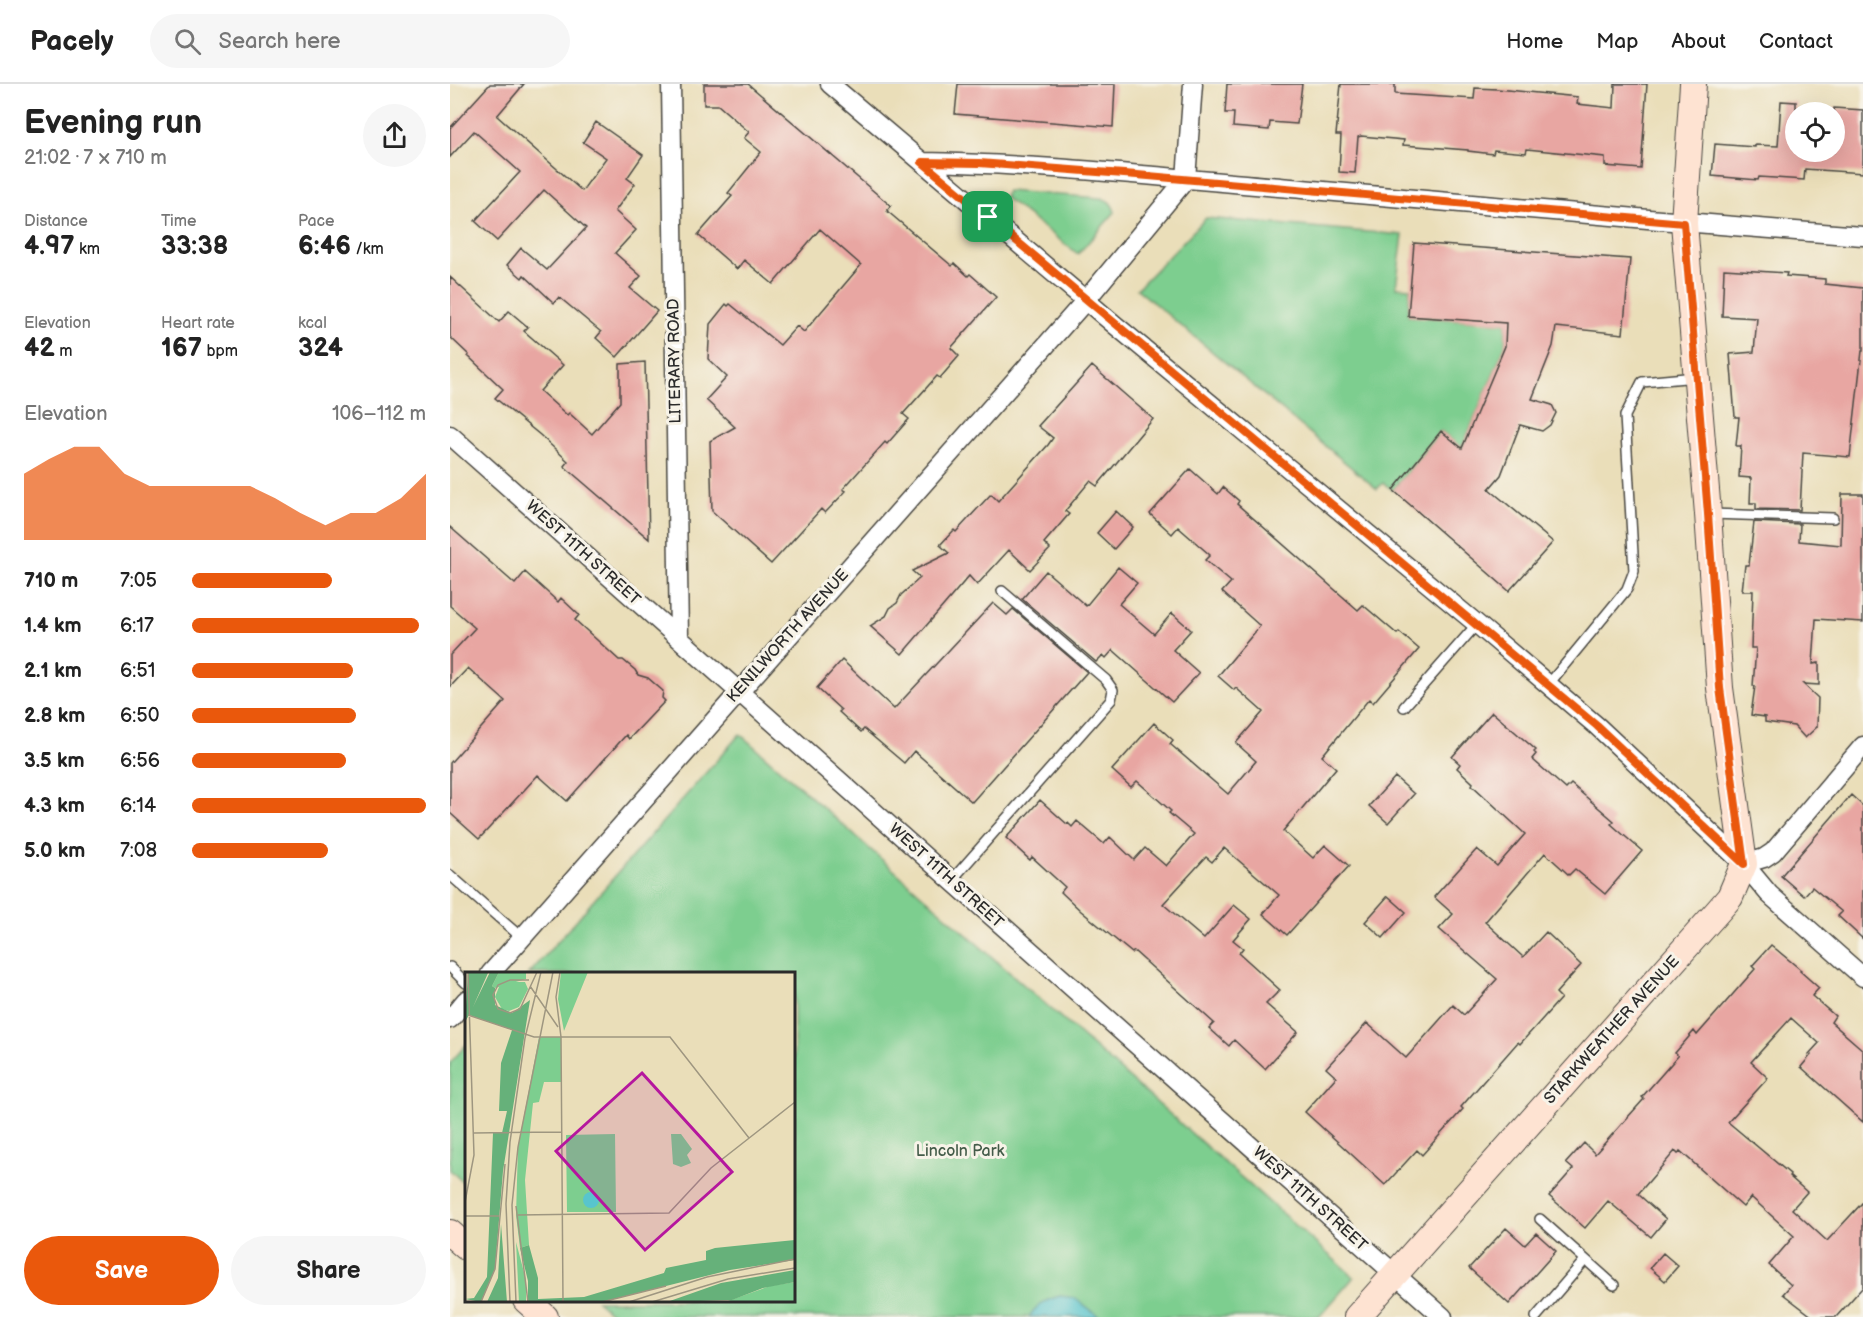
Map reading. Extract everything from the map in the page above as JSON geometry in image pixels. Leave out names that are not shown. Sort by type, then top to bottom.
[{"type":"street","name":"LITERARY ROAD","points":[[671,84],[679,638]]},
{"type":"street","points":[[830,84],[1597,726],[1744,864],[1769,894],[1863,977]]},
{"type":"street","points":[[1186,179],[1193,84]]},
{"type":"street","points":[[1693,84],[1684,223],[1720,688],[1744,864]]},
{"type":"street","points":[[922,162],[979,163],[1186,179],[1684,223],[1863,236]]},
{"type":"street","name":"KENILWORTH AVENUE","points":[[492,972],[1086,300],[1186,179]]},
{"type":"street","name":"WEST 11TH STREET","points":[[450,435],[1443,1317]]},
{"type":"street","points":[[1744,864],[1764,858],[1773,852],[1863,746]]},
{"type":"street","name":"STARKWEATHER AVENUE","points":[[1356,1317],[1718,912],[1730,897],[1744,864]]},
{"type":"street","points":[[450,1019],[465,1001]]},
{"type":"street","points":[[450,1233],[465,1246]]},
{"type":"street","points":[[528,1302],[545,1317]]},
{"type":"lane","points":[[1548,685],[1627,589],[1634,571],[1625,416],[1642,382],[1696,377]]},
{"type":"lane","points":[[1708,514],[1833,518]]},
{"type":"lane","points":[[951,881],[1111,700],[1113,690],[1106,680],[1002,591]]},
{"type":"lane","points":[[1404,707],[1477,624]]},
{"type":"lane","points":[[450,875],[522,938]]},
{"type":"lane","points":[[450,967],[465,981]]},
{"type":"lane","points":[[1540,1219],[1614,1285]]},
{"type":"lane","points":[[1536,1317],[1585,1260]]},
{"type":"green space","points":[[1007,191],[1100,198],[1110,202],[1115,212],[1078,254],[1004,197]]},
{"type":"green space","points":[[1206,218],[1403,235],[1396,287],[1410,288],[1408,316],[1506,323],[1505,346],[1462,448],[1441,431],[1393,490],[1383,483],[1377,489],[1137,289]]},
{"type":"green space","name":"Lincoln Park","points":[[740,734],[1354,1277],[1319,1317],[616,1317],[598,1302],[795,1302],[795,972],[531,972]]},
{"type":"green space","points":[[465,1046],[465,1184],[450,1170],[450,1063]]},
{"type":"water","points":[[1060,1296],[1075,1298],[1100,1317],[1029,1317],[1042,1303]]},
{"type":"building","points":[[490,84],[524,84],[497,116],[582,191],[606,158],[583,142],[596,122],[643,155],[627,178],[635,184],[615,211],[636,230],[615,253],[641,276],[630,288],[657,311],[617,357],[596,338],[601,332],[559,297],[554,303],[524,275],[522,278],[507,265],[521,248],[547,270],[586,228],[544,190],[497,241],[475,221],[520,172],[474,131],[450,157],[450,128]]},
{"type":"building","points":[[704,84],[748,84],[891,206],[887,211],[952,266],[954,263],[968,276],[970,274],[996,297],[951,348],[959,356],[940,378],[937,376],[903,414],[909,419],[843,489],[846,491],[825,513],[821,509],[771,564],[712,511],[710,441],[735,427],[706,400],[727,377],[708,359],[710,324],[726,304],[728,306],[730,304],[780,345],[797,326],[804,332],[861,265],[820,229],[773,284],[744,260],[737,269],[698,235],[732,196],[728,193],[761,152],[744,138],[749,132],[718,105],[704,105]]},
{"type":"building","points":[[958,84],[1115,84],[1113,127],[955,114]]},
{"type":"building","points":[[1227,84],[1302,84],[1297,124],[1270,122],[1269,130],[1233,127],[1234,113],[1225,113]]},
{"type":"building","points":[[1341,84],[1395,84],[1395,94],[1474,99],[1475,88],[1497,89],[1578,97],[1577,104],[1614,108],[1615,84],[1647,84],[1641,169],[1605,166],[1605,157],[1527,149],[1526,153],[1494,150],[1493,154],[1403,145],[1404,140],[1361,136],[1358,137],[1355,173],[1339,172],[1341,135],[1336,135]]},
{"type":"building","points":[[1781,101],[1796,102],[1785,102],[1785,162],[1845,162],[1845,109],[1863,110],[1863,173],[1805,169],[1804,180],[1759,177],[1758,180],[1712,176],[1715,144],[1778,146]]},
{"type":"building","points":[[1414,243],[1630,259],[1623,334],[1556,327],[1553,346],[1532,399],[1552,405],[1556,413],[1550,425],[1542,431],[1520,425],[1501,475],[1489,489],[1553,542],[1509,591],[1393,490],[1441,431],[1462,448],[1505,346],[1506,323],[1408,316]]},
{"type":"building","points":[[1724,269],[1787,273],[1786,276],[1825,279],[1825,284],[1863,288],[1863,351],[1850,457],[1803,453],[1800,510],[1756,509],[1756,503],[1750,503],[1751,478],[1739,477],[1741,446],[1736,446],[1739,417],[1735,417],[1730,354],[1754,352],[1757,318],[1722,316]]},
{"type":"building","points":[[450,277],[499,322],[509,311],[528,327],[524,331],[563,365],[540,391],[592,434],[620,402],[620,364],[645,362],[649,539],[564,466],[568,461],[495,398],[503,389],[450,337]]},
{"type":"building","points":[[1092,366],[1153,419],[1097,486],[1090,481],[1065,511],[1069,514],[1044,543],[1050,549],[1030,570],[1009,550],[977,585],[969,576],[902,654],[870,626],[886,616],[901,595],[920,578],[912,571],[949,553],[940,545],[954,530],[956,532],[991,494],[998,501],[1048,445],[1053,438],[1038,426]]},
{"type":"building","points":[[1190,469],[1218,494],[1223,487],[1239,501],[1237,504],[1358,610],[1363,605],[1419,649],[1373,703],[1369,699],[1322,756],[1336,768],[1283,831],[1313,858],[1325,845],[1349,866],[1287,935],[1263,914],[1279,895],[1224,848],[1212,862],[1206,857],[1163,904],[1204,939],[1234,905],[1251,919],[1233,940],[1243,948],[1239,953],[1280,990],[1266,1004],[1298,1032],[1265,1069],[1234,1040],[1229,1046],[1209,1028],[1214,1023],[1134,951],[1132,953],[1081,911],[1061,892],[1065,887],[1032,857],[1030,860],[1006,838],[1040,800],[1067,824],[1072,827],[1077,821],[1104,844],[1110,837],[1134,860],[1145,848],[1166,866],[1194,834],[1137,781],[1131,787],[1112,770],[1154,723],[1173,740],[1170,744],[1228,794],[1256,761],[1236,743],[1263,712],[1236,688],[1234,690],[1218,676],[1260,626],[1222,592],[1231,582],[1205,560],[1210,555],[1178,527],[1172,534],[1150,514]]},
{"type":"building","points":[[1842,494],[1863,494],[1863,622],[1816,619],[1813,664],[1819,663],[1819,685],[1803,684],[1818,698],[1817,727],[1805,738],[1794,726],[1765,722],[1765,717],[1751,715],[1755,686],[1753,686],[1756,648],[1751,648],[1753,591],[1742,591],[1745,565],[1749,565],[1754,522],[1800,524],[1799,541],[1841,545]]},
{"type":"building","points":[[1116,511],[1133,527],[1114,549],[1097,533]]},
{"type":"building","points":[[450,527],[515,584],[525,572],[558,602],[561,598],[579,615],[575,620],[619,660],[623,660],[638,675],[648,678],[663,691],[662,698],[665,701],[629,739],[626,735],[567,801],[538,775],[479,839],[450,813],[450,763],[505,701],[468,668],[450,687],[450,655],[475,628],[450,606]]},
{"type":"building","points":[[1118,567],[1137,583],[1119,604],[1154,634],[1172,613],[1191,630],[1173,650],[1199,673],[1172,702],[1113,650],[1106,658],[1103,655],[1096,662],[1022,599],[1046,571],[1086,606]]},
{"type":"building","points":[[993,603],[1007,615],[1013,609],[1087,672],[972,802],[914,751],[904,763],[864,729],[861,732],[817,688],[842,660],[894,709]]},
{"type":"building","points":[[1492,712],[1536,750],[1532,759],[1566,789],[1571,784],[1614,821],[1611,824],[1642,851],[1605,894],[1575,869],[1569,875],[1545,853],[1485,922],[1523,957],[1546,932],[1581,965],[1556,993],[1561,998],[1520,1044],[1518,1042],[1461,1107],[1463,1109],[1422,1155],[1417,1150],[1385,1185],[1305,1112],[1336,1077],[1326,1068],[1367,1023],[1406,1058],[1453,1005],[1464,1015],[1497,979],[1439,929],[1453,914],[1434,897],[1477,849],[1497,866],[1525,834],[1472,785],[1473,783],[1457,768],[1460,764],[1452,757]]},
{"type":"building","points":[[1395,777],[1414,794],[1388,823],[1369,806]]},
{"type":"building","points":[[1851,795],[1863,806],[1863,939],[1838,916],[1842,912],[1812,887],[1804,896],[1781,876]]},
{"type":"building","points":[[1388,896],[1406,912],[1383,938],[1365,922]]},
{"type":"building","points":[[1771,945],[1819,988],[1812,996],[1835,1016],[1831,1022],[1863,1050],[1863,1122],[1801,1067],[1819,1043],[1791,1018],[1751,1062],[1768,1078],[1728,1122],[1790,1174],[1789,1176],[1807,1192],[1792,1209],[1827,1241],[1863,1202],[1863,1287],[1836,1317],[1813,1317],[1783,1294],[1791,1285],[1769,1265],[1794,1236],[1751,1197],[1743,1207],[1680,1151],[1678,1154],[1675,1151],[1638,1194],[1666,1219],[1651,1237],[1608,1201],[1585,1228],[1549,1196],[1573,1169],[1566,1163],[1584,1143],[1595,1154],[1644,1099],[1642,1097],[1678,1056],[1675,1053],[1694,1031],[1697,1035],[1755,969],[1752,966]]},
{"type":"building","points":[[1506,1228],[1525,1245],[1536,1233],[1556,1251],[1509,1304],[1469,1268]]},
{"type":"building","points":[[1663,1253],[1678,1266],[1665,1281],[1650,1268]]},
{"type":"route","points":[[922,162],[979,163],[1137,175],[1684,223],[1720,688],[1744,864],[1597,726],[988,217],[922,162]]}]
